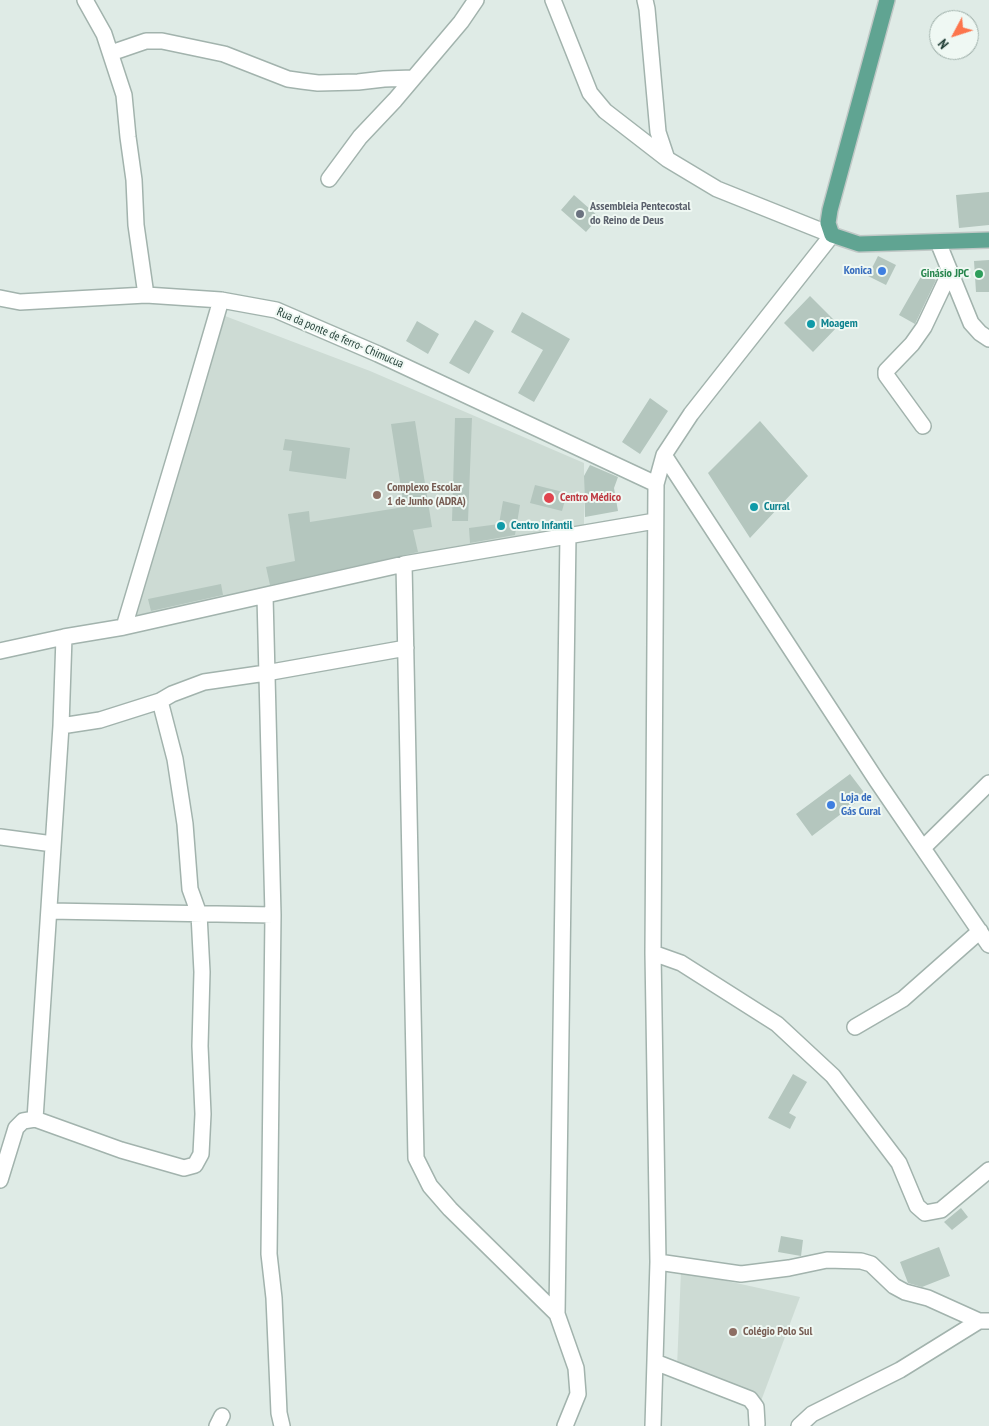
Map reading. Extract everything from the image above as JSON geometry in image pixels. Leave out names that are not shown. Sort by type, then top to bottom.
[{"type":"main road","points":[[886,0],[830,210],[828,223],[832,235],[859,244],[989,240]]},
{"type":"street","points":[[85,0],[104,34],[124,95],[134,180],[136,225],[146,294]]},
{"type":"street","points":[[329,179],[360,137],[395,100],[461,22],[476,0]]},
{"type":"street","points":[[553,0],[590,93],[605,111],[667,159],[717,189],[832,235],[691,414],[664,455],[656,484],[653,953],[658,1262],[653,1426]]},
{"type":"street","points":[[645,0],[658,132],[667,159]]},
{"type":"street","points":[[111,53],[146,41],[162,40],[224,54],[288,79],[318,84],[413,78]]},
{"type":"street","points":[[938,242],[971,323],[989,339]]},
{"type":"street","points":[[923,426],[886,375],[886,371],[912,344],[924,327],[950,272]]},
{"type":"street","name":"Rua da ponte de ferro- Chimucua","points":[[0,298],[20,302],[146,294],[220,300],[276,310],[378,354],[656,484]]},
{"type":"street","points":[[124,627],[220,300]]},
{"type":"street","points":[[664,455],[877,781],[989,944]]},
{"type":"street","points":[[0,651],[64,637],[124,627],[404,564],[655,521]]},
{"type":"street","points":[[566,1426],[578,1394],[576,1368],[557,1314],[568,535]]},
{"type":"street","points":[[404,564],[416,1158],[435,1192],[557,1314]]},
{"type":"street","points":[[265,596],[273,915],[269,1254],[274,1298],[279,1413],[282,1426]]},
{"type":"street","points":[[35,1119],[54,844],[64,637]]},
{"type":"street","points":[[61,726],[100,720],[160,701],[172,694],[204,682],[406,648]]},
{"type":"street","points":[[0,1180],[16,1128],[23,1121],[35,1119],[122,1150],[184,1168],[195,1165],[201,1154],[203,1114],[200,1046],[202,972],[199,914],[190,889],[185,824],[175,759],[160,701]]},
{"type":"street","points":[[923,848],[989,783]]},
{"type":"street","points":[[0,838],[54,844]]},
{"type":"street","points":[[49,911],[273,915]]},
{"type":"street","points":[[855,1027],[903,999],[980,931]]},
{"type":"street","points":[[653,953],[681,963],[777,1024],[834,1076],[899,1163],[917,1206],[925,1214],[941,1210],[989,1170]]},
{"type":"street","points":[[658,1262],[741,1274],[789,1268],[827,1260],[861,1261],[871,1264],[894,1286],[906,1292],[928,1298],[984,1321]]},
{"type":"street","points":[[798,1426],[812,1414],[900,1370],[984,1321]]},
{"type":"street","points":[[655,1362],[750,1399],[756,1407],[759,1425]]},
{"type":"shaded area","name":"Complexo Escolar 1 de Junho (ADRA)","points":[[225,316],[370,371],[584,463],[584,526],[419,556],[133,616]]},
{"type":"shaded area","name":"Colégio Polo Sul","points":[[681,1271],[800,1297],[761,1401],[677,1367]]},
{"type":"building","points":[[989,192],[989,225],[959,228],[956,195]]},
{"type":"building","name":"Assembleia Pentecostal do Reino de Deus","points":[[574,195],[599,217],[586,232],[561,210]]},
{"type":"building","name":"Konica","points":[[878,256],[896,265],[886,285],[868,276]]},
{"type":"building","points":[[989,260],[989,292],[976,292],[974,261]]},
{"type":"building","points":[[923,273],[936,280],[915,324],[899,315]]},
{"type":"building","name":"Moagem","points":[[810,296],[839,325],[813,352],[784,323]]},
{"type":"building","points":[[522,312],[570,339],[534,402],[518,393],[543,350],[511,332]]},
{"type":"building","points":[[475,320],[494,331],[469,374],[449,363]]},
{"type":"building","points":[[417,321],[439,334],[428,354],[406,341]]},
{"type":"building","points":[[650,398],[668,411],[640,454],[622,442]]},
{"type":"building","points":[[455,418],[472,418],[468,521],[452,521]]},
{"type":"building","points":[[415,421],[432,527],[413,530],[418,552],[270,585],[266,567],[295,561],[288,514],[309,511],[310,522],[404,507],[391,424]]},
{"type":"building","name":"Curral","points":[[760,421],[808,476],[750,538],[708,473]]},
{"type":"building","points":[[285,439],[350,448],[346,479],[289,471],[292,451],[283,450]]},
{"type":"building","points":[[590,465],[618,477],[614,488],[618,511],[585,517],[584,476]]},
{"type":"building","name":"Centro Médico","points":[[535,485],[567,493],[562,511],[530,503]]},
{"type":"building","name":"Centro Infantil","points":[[503,501],[520,505],[515,535],[470,543],[469,528],[499,524]]},
{"type":"building","points":[[221,584],[223,595],[151,611],[148,599]]},
{"type":"building","name":"Loja de Gás Cural","points":[[850,774],[866,795],[812,836],[796,814]]},
{"type":"building","points":[[793,1074],[807,1082],[789,1113],[796,1117],[790,1129],[768,1118]]},
{"type":"building","points":[[961,1208],[968,1217],[952,1230],[944,1222]]},
{"type":"building","points":[[781,1236],[803,1240],[801,1256],[778,1252]]},
{"type":"building","points":[[939,1247],[950,1276],[922,1287],[908,1283],[900,1262]]},
{"type":"place","name":"Assembleia Pentecostal do Reino de Deus","points":[[580,214]]},
{"type":"place","name":"Konica","points":[[882,271]]},
{"type":"place","name":"Ginásio JPC","points":[[979,274]]},
{"type":"place","name":"Moagem","points":[[811,324]]},
{"type":"place","name":"Complexo Escolar 1 de Junho (ADRA)","points":[[377,495]]},
{"type":"place","name":"Centro Médico","points":[[549,498]]},
{"type":"place","name":"Curral","points":[[754,507]]},
{"type":"place","name":"Centro Infantil","points":[[501,526]]},
{"type":"place","name":"Loja de Gás Cural","points":[[831,805]]},
{"type":"place","name":"Colégio Polo Sul","points":[[733,1332]]}]
